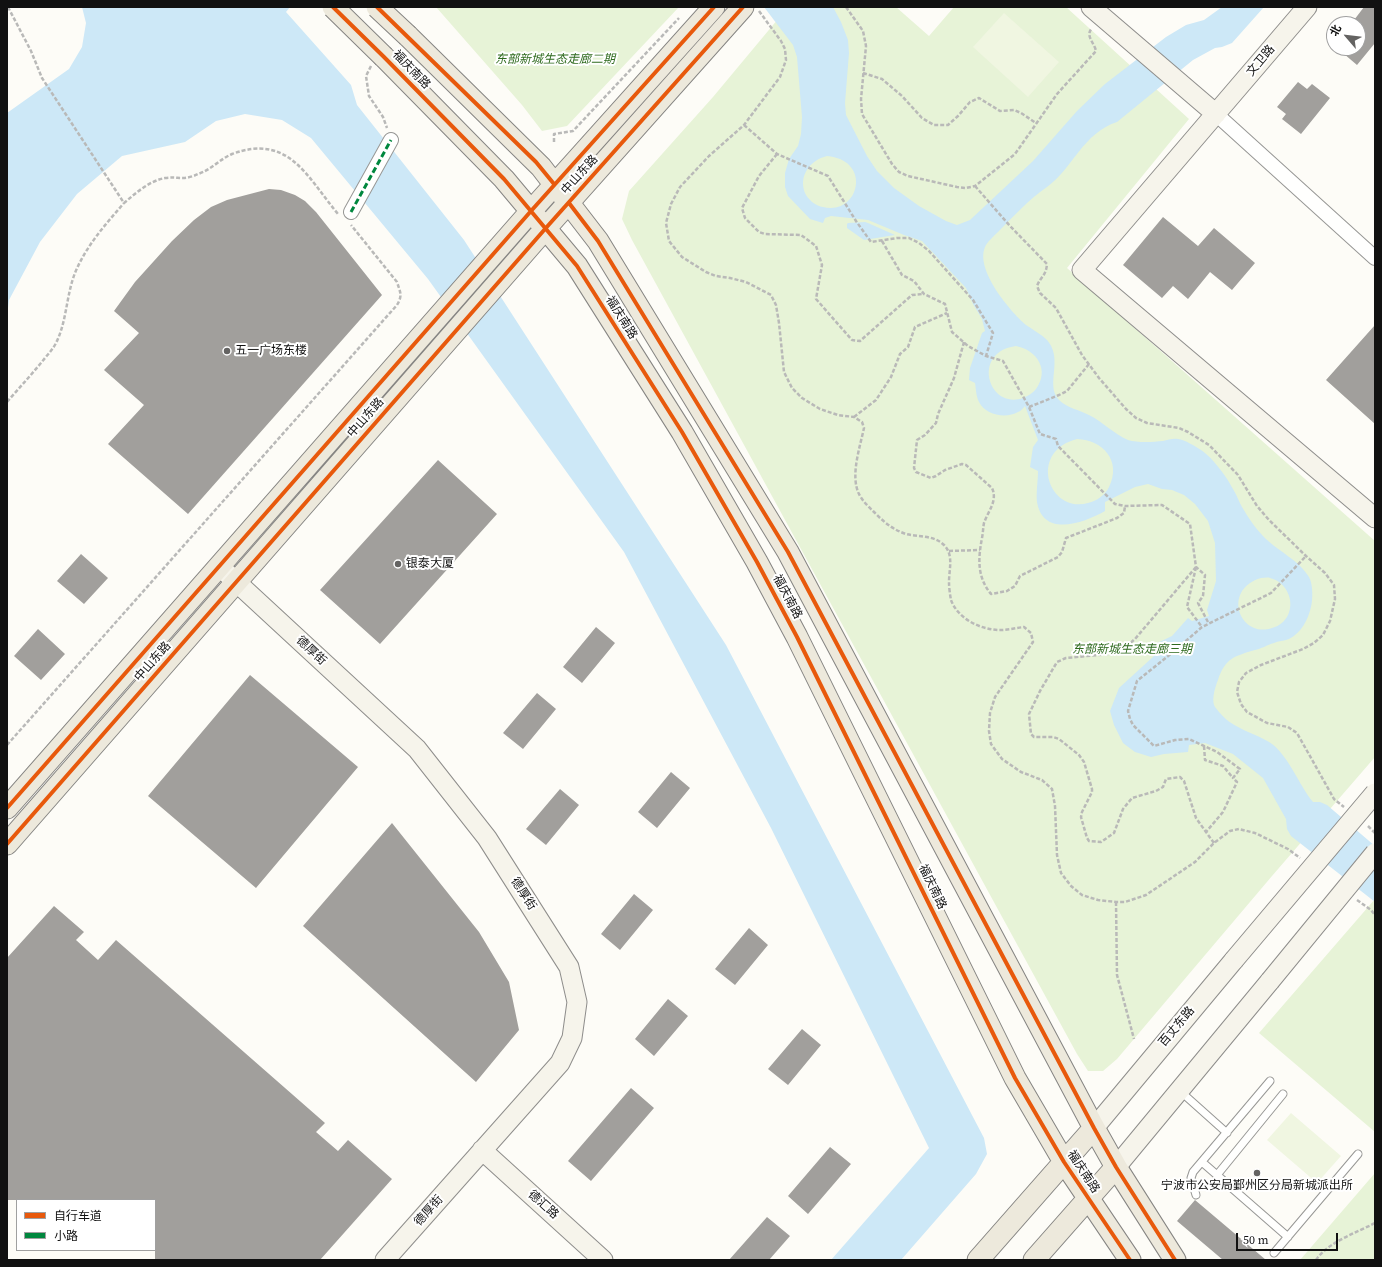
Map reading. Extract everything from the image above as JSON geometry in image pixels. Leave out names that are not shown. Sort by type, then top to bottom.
[{"type":"main road","name":"福庆南路","points":[[333,7],[504,179],[581,272],[682,432],[757,562],[797,637],[1015,1078],[1064,1162],[1130,1260]]},
{"type":"main road","name":"福庆南路","points":[[377,7],[536,162],[598,241],[788,552],[1094,1128],[1116,1167],[1174,1260]]},
{"type":"main road","name":"中山东路","points":[[7,808],[531,211],[689,22],[714,7]]},
{"type":"main road","name":"中山东路","points":[[7,844],[498,282],[742,7]]},
{"type":"main road","name":"百丈东路","points":[[978,1260],[1094,1128]]},
{"type":"main road","points":[[1034,1260],[1116,1167]]},
{"type":"street","name":"文卫路","points":[[1307,7],[1082,270],[1375,518]]},
{"type":"street","points":[[1096,12],[1216,114],[1375,258]]},
{"type":"street","points":[[348,214],[391,140]]},
{"type":"street","name":"德厚街","points":[[219,566],[417,749],[487,838],[569,966],[577,1002],[572,1038],[560,1063],[385,1260]]},
{"type":"street","name":"百丈东路","points":[[1094,1128],[1375,793]]},
{"type":"street","points":[[1116,1167],[1375,853]]},
{"type":"street","name":"德汇路","points":[[482,1150],[603,1260]]},
{"type":"lane","points":[[1196,1195],[1191,1178],[1193,1172],[1270,1081]]},
{"type":"lane","points":[[1179,1090],[1227,1132]]},
{"type":"lane","points":[[1217,1174],[1283,1094]]},
{"type":"lane","points":[[1274,1254],[1358,1154]]},
{"type":"lane","points":[[1202,1162],[1288,1237]]},
{"type":"path","points":[[8,7],[31,51],[42,78],[124,204]]},
{"type":"path","points":[[756,7],[781,41],[785,49],[786,60],[780,77],[744,125],[709,156],[680,187],[672,204],[666,223],[669,241],[682,257],[706,272],[716,276],[746,282],[771,295],[776,305],[784,372],[792,388],[802,398],[820,409],[838,415],[854,417],[862,422],[864,428],[855,476],[858,492],[865,503],[887,525],[898,532],[909,535],[930,537],[943,543],[949,550],[949,581],[951,599],[958,613],[973,623],[987,628],[1000,630],[1024,627],[1031,633],[1033,642],[995,697],[990,713],[990,744],[1002,759],[1021,772],[1042,780],[1052,789],[1055,806],[1057,855],[1061,873],[1082,895],[1098,900],[1125,902],[1146,895],[1195,862],[1214,843],[1230,831],[1239,829],[1255,833],[1288,849],[1300,858]]},
{"type":"path","points":[[846,7],[863,31],[866,46],[861,99],[862,114],[892,164],[899,172],[908,176],[966,188],[975,186],[1015,154],[1057,94],[1096,51],[1095,46],[1089,36],[1096,12]]},
{"type":"path","points":[[554,142],[554,134],[574,131],[689,22]]},
{"type":"path","points":[[863,73],[882,79],[902,96],[922,118],[934,125],[948,125],[970,102],[979,98],[1000,111],[1014,110],[1036,123]]},
{"type":"path","points":[[744,125],[777,154],[828,176],[871,242],[897,238],[909,238],[919,243],[929,251],[973,300],[992,333],[986,356]]},
{"type":"path","points":[[7,402],[55,345],[61,332],[75,273],[85,251],[124,204],[144,186],[163,178],[184,178],[192,176],[210,168],[231,155],[257,148],[270,149],[284,154],[301,167],[340,216],[348,214],[397,282],[400,292],[401,298],[397,305],[7,745]]},
{"type":"path","points":[[777,154],[759,176],[742,208],[745,218],[759,232],[765,234],[801,236],[816,246],[822,265],[816,299],[852,340],[860,341],[912,295],[924,294]]},
{"type":"path","points":[[975,186],[1010,226],[1047,264],[1046,272],[1037,286],[1040,293],[1056,308],[1082,355],[1099,378],[1126,409],[1136,418],[1147,423],[1178,428],[1188,432],[1209,446],[1238,475],[1257,506],[1269,520],[1325,573],[1334,585],[1335,599],[1330,621],[1323,635],[1314,643],[1303,649],[1261,665],[1246,674],[1239,682],[1237,692],[1241,704],[1247,712],[1254,717],[1267,723],[1288,727],[1297,732],[1334,798],[1346,808]]},
{"type":"path","points":[[882,241],[902,275],[914,281],[924,294],[945,304],[952,332],[968,346],[986,356],[1003,361],[1029,407],[1040,434],[1056,440],[1058,446],[1112,502],[1125,506],[1162,505],[1190,524],[1196,567],[1187,607],[1202,627]]},
{"type":"path","points":[[854,417],[876,400],[891,377],[900,354],[908,347],[915,327],[947,313]]},
{"type":"path","points":[[964,342],[954,378],[938,414],[936,423],[926,435],[917,440],[914,468],[916,472],[931,478],[945,470],[962,464],[966,465],[992,488],[994,500],[990,513],[984,523],[979,569],[986,589],[990,594],[1007,591],[1014,586],[1020,576],[1058,557],[1062,552],[1066,538],[1117,518],[1124,513],[1125,506]]},
{"type":"path","points":[[1029,407],[1067,391],[1089,364]]},
{"type":"path","points":[[949,550],[980,550]]},
{"type":"path","points":[[1234,778],[1240,769],[1217,752],[1189,739],[1174,740],[1154,746],[1133,725],[1128,711],[1137,681],[1172,654],[1202,627],[1271,593],[1306,556]]},
{"type":"path","points":[[1196,567],[1205,575],[1203,596],[1198,603],[1209,624]]},
{"type":"path","points":[[1196,567],[1135,639],[1121,651],[1109,654],[1066,658],[1057,662],[1040,691],[1029,714],[1030,734],[1034,737],[1053,737],[1059,739],[1079,755],[1084,762],[1092,792],[1081,817],[1089,841],[1101,842],[1114,833],[1123,809],[1132,798],[1156,791],[1162,787],[1166,779],[1180,778],[1184,781],[1196,818],[1214,843]]},
{"type":"path","points":[[1203,745],[1205,760],[1224,766],[1237,782],[1223,812],[1206,832]]},
{"type":"path","points":[[1363,823],[1375,832]]},
{"type":"path","points":[[1352,896],[1371,910],[1375,915]]},
{"type":"path","points":[[1116,902],[1117,974],[1134,1039]]},
{"type":"path","points":[[1316,1260],[1329,1246],[1375,1223]]},
{"type":"green space","name":"东部新城生态走廊二期","points":[[436,7],[679,7],[567,126],[542,131],[522,105]]},
{"type":"green space","name":"东部新城生态走廊三期","points":[[788,7],[896,7],[929,36],[954,7],[1066,7],[1189,119],[1067,268],[1375,541],[1375,757],[1117,1059],[1103,1071],[1088,1071],[1077,1054],[632,240],[622,219],[629,191],[713,97]]},
{"type":"green space","points":[[1004,13],[1059,62],[1028,97],[973,47]]},
{"type":"green space","points":[[1375,899],[1375,1132],[1259,1033]]},
{"type":"green space","points":[[1291,1113],[1341,1156],[1317,1183],[1267,1140]]},
{"type":"green space","points":[[1375,1173],[1375,1260],[1300,1260]]},
{"type":"water","points":[[82,7],[290,7],[286,12],[351,85],[357,105],[464,240],[726,645],[984,1138],[987,1154],[976,1174],[901,1260],[831,1260],[929,1148],[771,828],[624,552],[428,279],[311,138],[282,120],[245,114],[216,121],[185,142],[122,156],[77,194],[40,242],[9,300],[7,316],[7,113],[69,69],[82,47],[86,23]]},
{"type":"water","points":[[764,7],[833,7],[848,40],[849,53],[845,103],[846,115],[867,156],[877,171],[894,188],[919,206],[946,221],[957,225],[970,220],[1033,161],[1077,111],[1105,84],[1166,37],[1186,25],[1204,20],[1222,7],[1264,7],[1232,43],[1215,48],[1193,60],[1117,122],[1105,127],[1095,134],[1056,179],[1027,203],[987,243],[983,256],[989,278],[1003,300],[1019,319],[1045,338],[1051,347],[1055,360],[1053,381],[1055,394],[1061,402],[1094,418],[1118,435],[1128,440],[1136,442],[1150,442],[1178,439],[1201,450],[1210,457],[1223,473],[1244,511],[1260,533],[1299,565],[1309,577],[1312,587],[1312,604],[1308,617],[1300,630],[1289,639],[1236,656],[1228,662],[1221,673],[1216,686],[1213,702],[1216,708],[1226,719],[1238,727],[1272,744],[1284,756],[1313,802],[1320,802],[1327,805],[1375,846],[1375,902],[1291,836],[1287,829],[1286,819],[1263,778],[1233,754],[1205,743],[1189,745],[1188,752],[1164,754],[1151,757],[1135,752],[1123,743],[1114,725],[1110,711],[1119,688],[1154,656],[1151,646],[1172,636],[1188,618],[1192,621],[1209,616],[1207,610],[1216,581],[1215,543],[1208,521],[1195,504],[1184,495],[1172,490],[1162,489],[1148,484],[1135,487],[1105,502],[1105,511],[1086,520],[1076,523],[1056,524],[1047,520],[1041,513],[1037,502],[1038,471],[1030,467],[1033,447],[1038,440],[1025,406],[1019,412],[1013,414],[1002,415],[991,413],[979,402],[975,383],[969,380],[970,368],[982,333],[985,331],[982,319],[966,288],[922,241],[868,220],[831,216],[825,218],[823,223],[810,219],[788,196],[785,187],[785,173],[789,159],[798,146],[801,134],[802,117],[797,57],[793,45]],"holes":[[[827,156],[842,160],[851,167],[855,176],[856,186],[852,196],[845,203],[835,208],[823,207],[811,201],[806,195],[804,188],[803,182],[807,170],[815,161]],[[1016,346],[1023,348],[1035,356],[1039,362],[1042,375],[1040,382],[1035,390],[1029,395],[1023,398],[1011,399],[1001,396],[994,388],[990,379],[989,368],[993,358],[1002,350]],[[1077,439],[1086,440],[1095,443],[1108,454],[1113,469],[1112,478],[1105,493],[1095,501],[1074,504],[1063,499],[1054,491],[1049,480],[1048,468],[1052,456],[1062,446]],[[1261,578],[1268,578],[1281,583],[1288,592],[1290,598],[1290,609],[1288,615],[1282,623],[1272,628],[1261,630],[1251,627],[1244,620],[1240,612],[1238,602],[1241,592],[1249,584]]]},
{"type":"water","points":[[865,222],[895,235],[864,240],[847,228],[848,223]]},
{"type":"building","points":[[1364,7],[1375,7],[1375,43],[1366,54],[1366,16],[1357,16]]},
{"type":"building","points":[[1346,56],[1364,56],[1357,65]]},
{"type":"building","points":[[1298,82],[1307,89],[1312,84],[1330,98],[1301,134],[1282,119],[1286,114],[1277,107]]},
{"type":"building","name":"五一广场东楼","points":[[269,189],[281,190],[295,195],[305,201],[316,212],[382,295],[188,514],[108,444],[144,405],[104,370],[139,333],[114,311],[135,282],[172,241],[194,220],[211,207],[227,200]]},
{"type":"building","points":[[1163,217],[1198,246],[1214,228],[1255,263],[1232,290],[1210,272],[1188,299],[1173,286],[1162,298],[1123,265]]},
{"type":"building","points":[[1375,325],[1375,424],[1326,380]]},
{"type":"building","name":"银泰大厦","points":[[438,460],[497,514],[380,644],[320,590]]},
{"type":"building","points":[[81,554],[108,578],[84,604],[57,581]]},
{"type":"building","points":[[596,627],[615,643],[582,683],[563,667]]},
{"type":"building","points":[[38,629],[65,654],[41,680],[14,656]]},
{"type":"building","points":[[250,675],[358,767],[256,888],[148,796]]},
{"type":"building","points":[[537,693],[556,709],[523,749],[503,733]]},
{"type":"building","points":[[671,772],[690,788],[657,828],[638,812]]},
{"type":"building","points":[[560,789],[579,805],[546,845],[526,829]]},
{"type":"building","points":[[392,823],[479,932],[509,982],[519,1030],[476,1082],[303,926]]},
{"type":"building","points":[[634,894],[653,910],[620,950],[601,934]]},
{"type":"building","points":[[54,906],[84,932],[76,940],[98,960],[116,940],[325,1123],[316,1132],[338,1151],[348,1140],[392,1179],[320,1260],[155,1260],[156,1199],[7,1200],[7,958]]},
{"type":"building","points":[[749,928],[768,945],[735,985],[715,969]]},
{"type":"building","points":[[668,999],[688,1016],[654,1056],[635,1039]]},
{"type":"building","points":[[802,1029],[821,1045],[788,1085],[768,1069]]},
{"type":"building","points":[[631,1088],[654,1108],[591,1181],[568,1161]]},
{"type":"building","points":[[830,1147],[851,1164],[808,1214],[788,1196]]},
{"type":"building","points":[[1195,1200],[1266,1260],[1223,1260],[1177,1221]]},
{"type":"building","points":[[767,1217],[790,1236],[769,1260],[729,1260]]},
{"type":"marked path","points":[[351,212],[391,140]]},
{"type":"cycle path","points":[[333,7],[504,179],[577,266],[682,432],[757,562],[797,637],[1015,1078],[1064,1162],[1130,1260]]},
{"type":"cycle path","points":[[377,7],[536,162],[554,184]]},
{"type":"cycle path","points":[[7,808],[531,211],[714,7]]},
{"type":"cycle path","points":[[7,844],[545,229],[743,7]]},
{"type":"cycle path","points":[[569,203],[598,241],[788,552],[1094,1128],[1116,1167],[1175,1260]]},
{"type":"place","name":"五一广场东楼","points":[[227,351]]},
{"type":"place","name":"银泰大厦","points":[[398,564]]},
{"type":"place","name":"宁波市公安局鄞州区分局新城派出所","points":[[1257,1173]]}]
